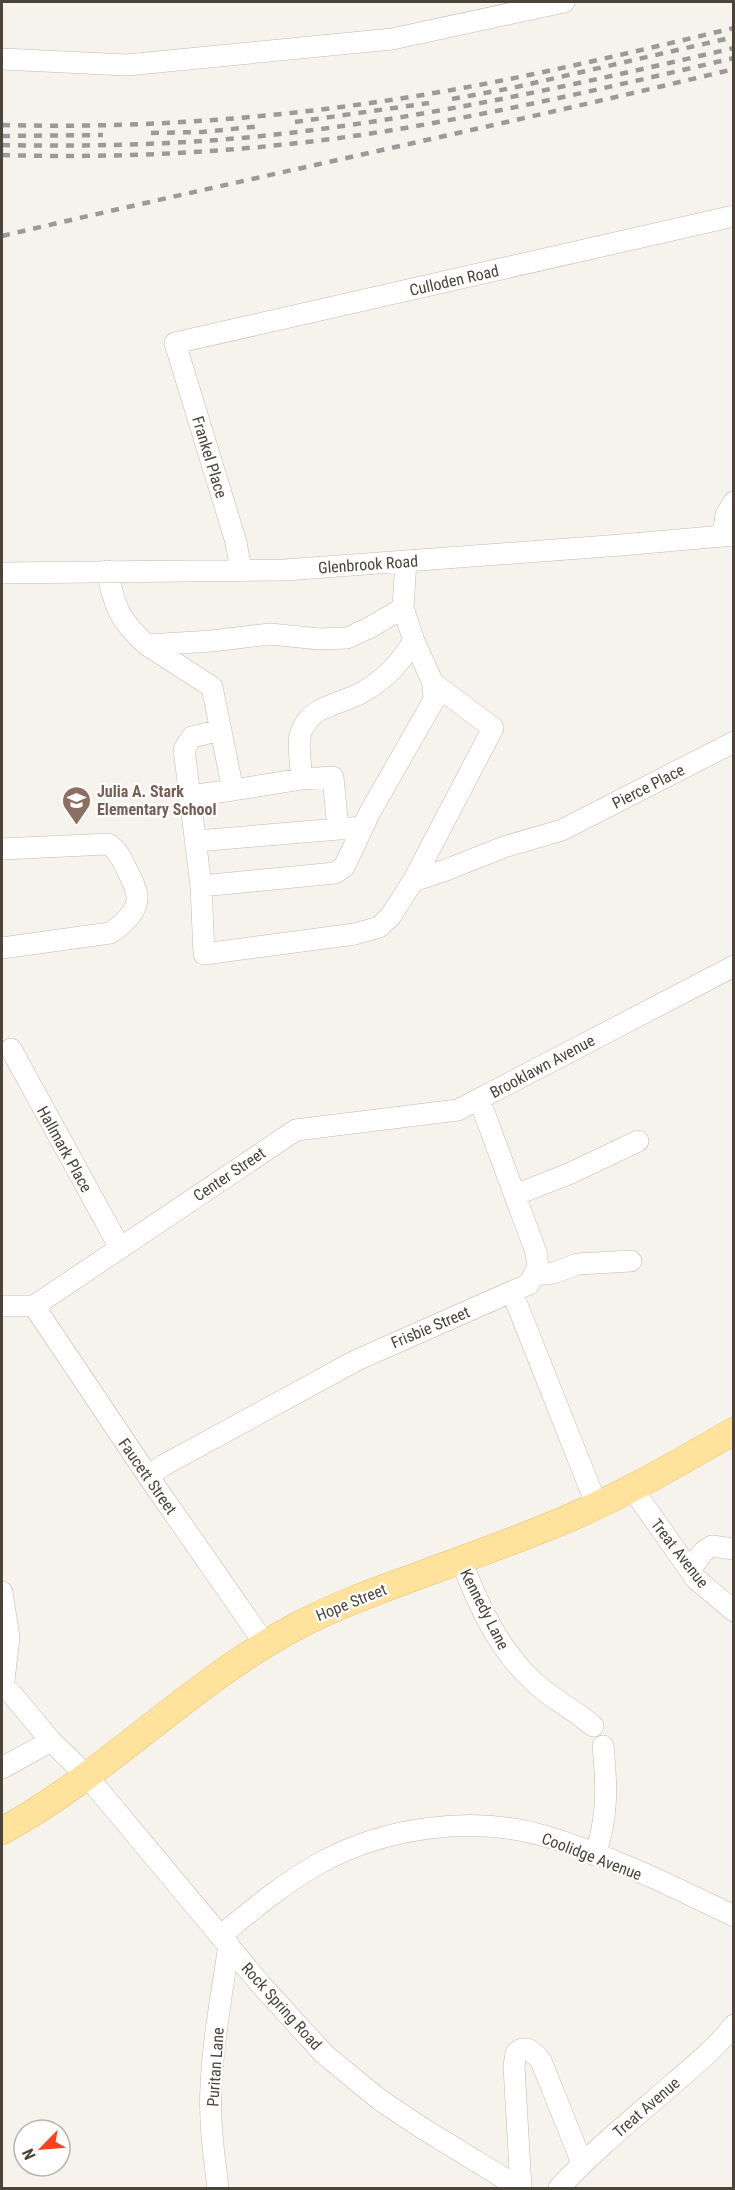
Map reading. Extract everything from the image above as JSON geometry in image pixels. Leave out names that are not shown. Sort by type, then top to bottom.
[{"type":"main road","name":"Hope Street","points":[[2,1831],[87,1776],[210,1681],[265,1644],[320,1614],[348,1602],[597,1506],[734,1431]]},
{"type":"street","points":[[2,59],[127,65],[392,39],[564,2]]},
{"type":"street","name":"Culloden Road","points":[[175,343],[734,216]]},
{"type":"street","name":"Frankel Place","points":[[175,343],[236,542],[241,571]]},
{"type":"street","points":[[728,536],[726,515],[734,502]]},
{"type":"street","name":"Glenbrook Road","points":[[2,573],[319,568],[728,536]]},
{"type":"street","points":[[201,886],[335,873],[344,867],[363,827],[435,700],[433,683],[414,641],[403,608],[406,561]]},
{"type":"street","points":[[107,571],[115,606],[128,627],[147,645],[212,687],[233,790]]},
{"type":"street","points":[[147,645],[212,641],[270,634],[320,639],[346,638],[369,628],[403,608]]},
{"type":"street","points":[[302,779],[300,734],[308,718],[320,708],[359,694],[376,683],[398,665],[414,641]]},
{"type":"street","points":[[220,730],[192,737],[184,749],[201,886],[204,954],[355,934],[379,927],[390,918],[413,881],[493,728],[433,683]]},
{"type":"street","name":"Pierce Place","points":[[413,881],[562,830],[734,742]]},
{"type":"street","points":[[190,796],[302,779],[333,777],[338,829]]},
{"type":"street","points":[[196,842],[363,827]]},
{"type":"street","points":[[2,849],[108,844],[114,848],[123,862],[135,887],[137,898],[127,918],[120,927],[110,933],[2,948]]},
{"type":"street","name":"Brooklawn Avenue","points":[[534,1275],[538,1267],[537,1257],[479,1099],[734,966]]},
{"type":"street","name":"Hallmark Place","points":[[11,1049],[120,1248]]},
{"type":"street","name":"Center Street","points":[[34,1306],[296,1130],[458,1110],[479,1099]]},
{"type":"street","points":[[515,1195],[571,1173],[638,1141]]},
{"type":"street","points":[[597,1506],[512,1292],[529,1284],[534,1275],[554,1273],[578,1264],[631,1261]]},
{"type":"street","name":"Frisbie Street","points":[[148,1476],[164,1465],[357,1360],[512,1292]]},
{"type":"street","points":[[2,1306],[34,1306]]},
{"type":"street","name":"Faucett Street","points":[[34,1306],[148,1476],[265,1644]]},
{"type":"street","name":"Treat Avenue","points":[[632,1488],[690,1570],[704,1586],[734,1611]]},
{"type":"street","points":[[690,1570],[704,1552],[712,1546],[734,1549]]},
{"type":"street","name":"Kennedy Lane","points":[[461,1560],[494,1632],[510,1656],[533,1682],[593,1726]]},
{"type":"street","points":[[2,1592],[9,1637],[2,1688]]},
{"type":"street","name":"Rock Spring Road","points":[[2,1688],[11,1693],[51,1741],[87,1776],[293,2021],[324,2054],[354,2079],[422,2128],[521,2188]]},
{"type":"street","points":[[2,1768],[51,1741]]},
{"type":"street","points":[[595,1855],[604,1821],[606,1793],[603,1746]]},
{"type":"street","name":"Coolidge Avenue","points":[[225,1940],[288,1883],[319,1863],[363,1844],[437,1827],[497,1828],[545,1836],[595,1855],[734,1916]]},
{"type":"street","name":"Puritan Lane","points":[[218,2188],[211,2120],[211,2088],[225,1940]]},
{"type":"street","name":"Treat Avenue","points":[[559,2188],[582,2163],[725,2037],[734,2025]]},
{"type":"street","points":[[521,2188],[514,2066],[516,2052],[520,2049],[534,2052],[541,2061],[582,2163]]},
{"type":"railway","points":[[2,125],[167,123],[276,114],[386,101],[514,78],[734,28]]},
{"type":"railway","points":[[452,99],[512,88],[734,37]]},
{"type":"railway","points":[[2,145],[154,144],[230,139],[359,124],[467,106],[734,48]]},
{"type":"railway","points":[[2,155],[98,156],[195,152],[339,138],[430,124],[517,107],[734,58]]},
{"type":"railway","points":[[2,236],[734,69]]},
{"type":"railway","points":[[295,122],[429,103]]},
{"type":"railway","points":[[151,133],[202,132],[262,126]]},
{"type":"railway","points":[[2,136],[103,135]]},
{"type":"place","name":"Julia A. Stark Elementary School","points":[[76,826]]}]
